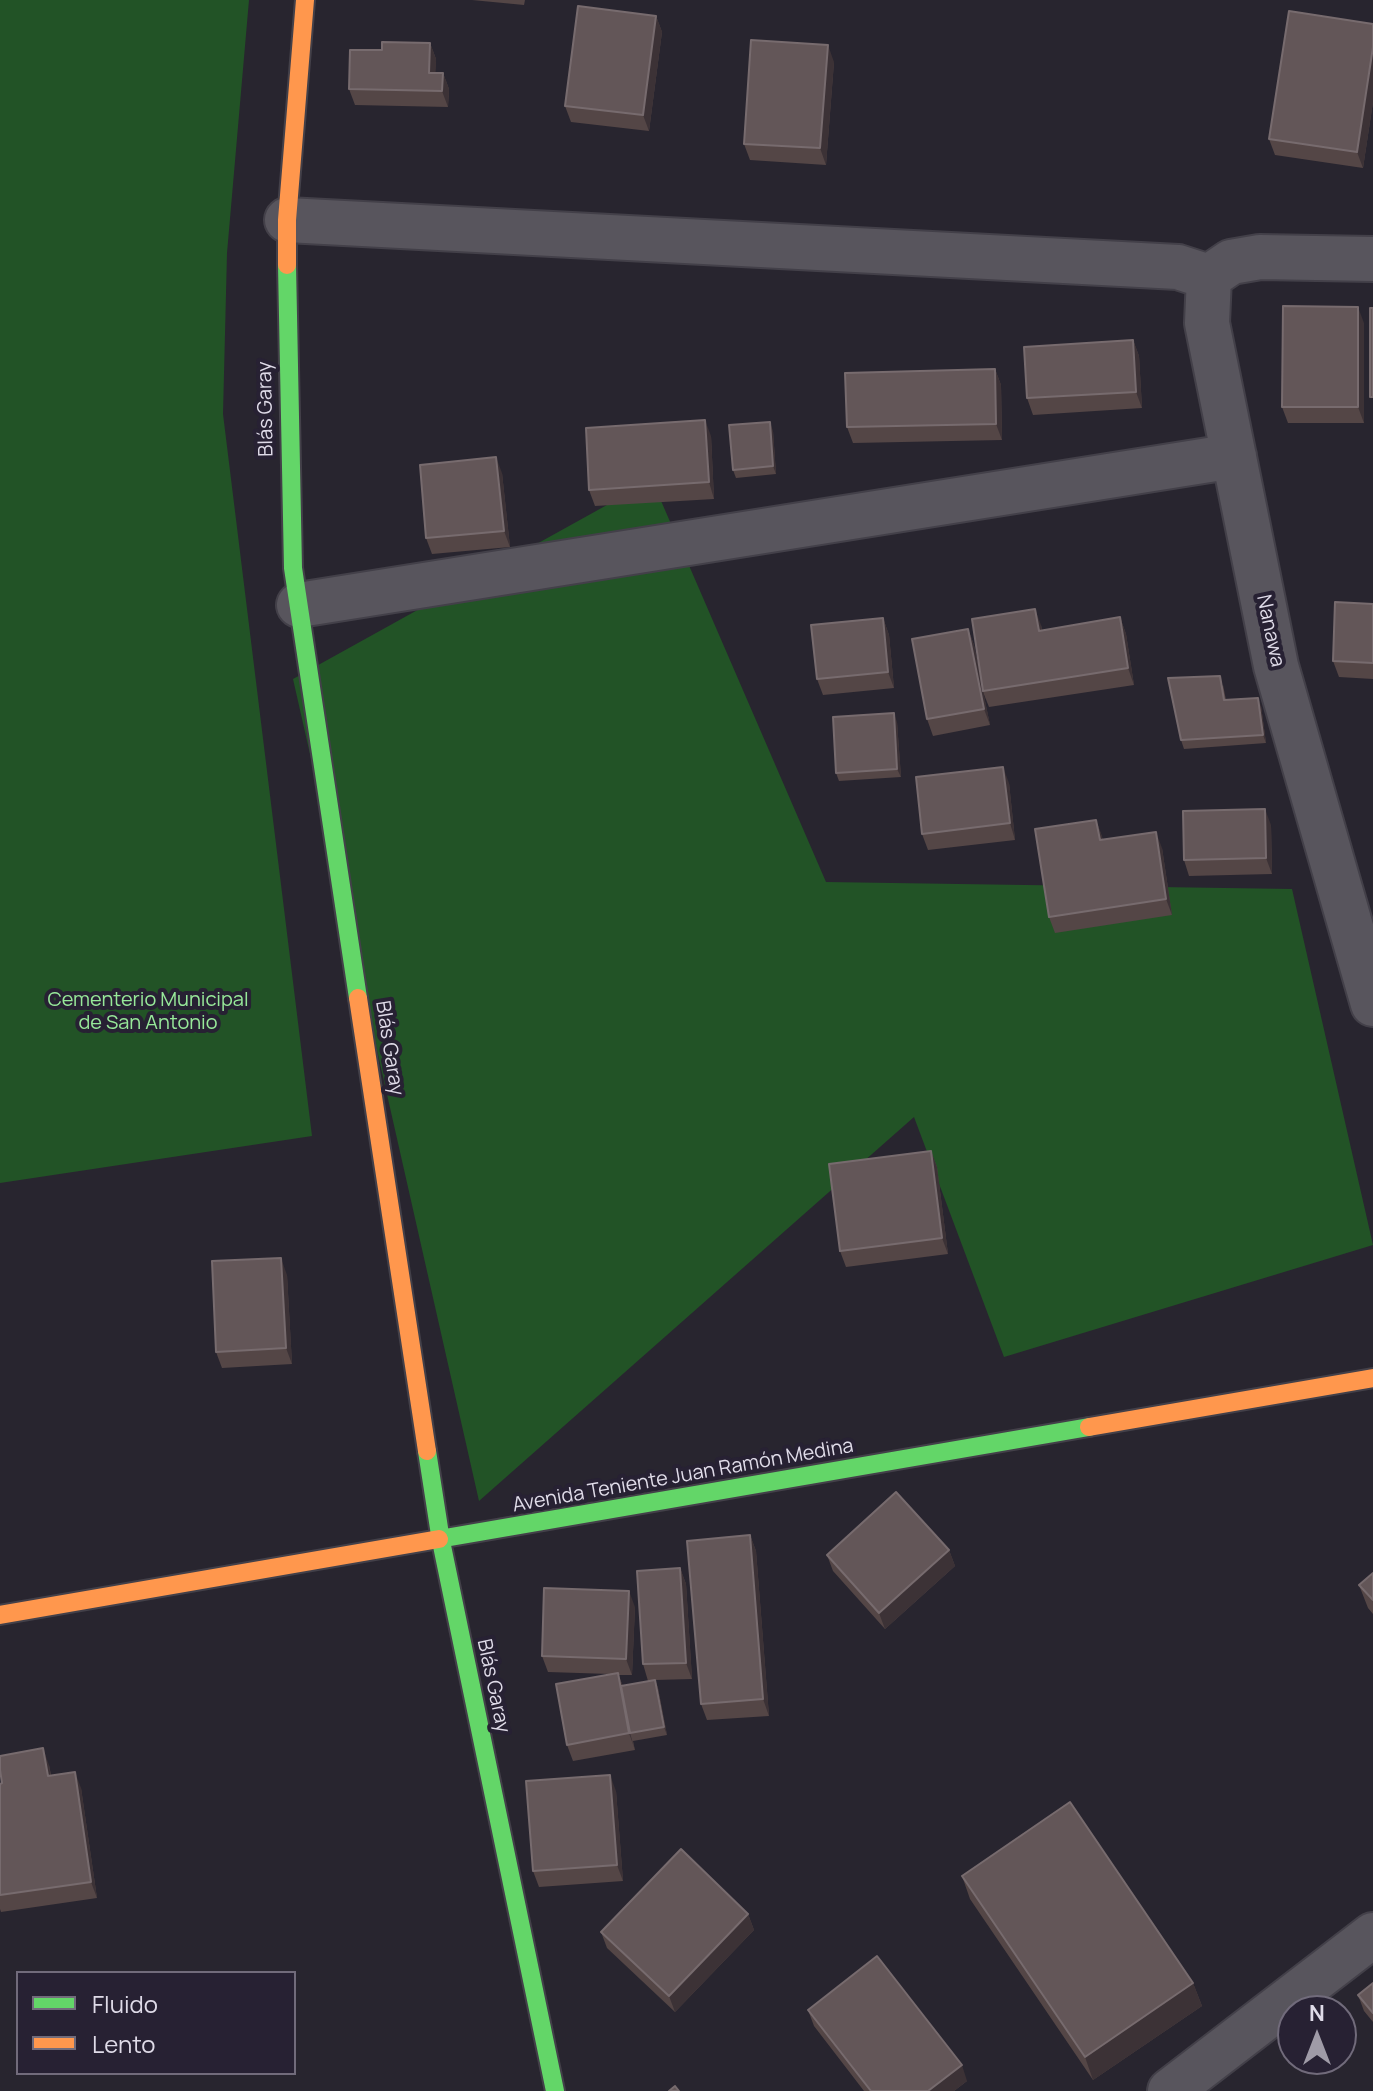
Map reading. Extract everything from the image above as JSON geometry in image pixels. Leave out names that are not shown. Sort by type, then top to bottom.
[{"type":"street","name":"Blás Garay","points":[[305,0],[287,220],[287,389],[293,568],[441,1541],[555,2091]]},
{"type":"street","points":[[287,220],[1220,269],[1260,257],[1373,259]]},
{"type":"street","name":"Nanawa","points":[[1220,269],[1207,323],[1276,666],[1373,1004]]},
{"type":"street","points":[[299,605],[1234,456]]},
{"type":"street","name":"Avenida Teniente Juan Ramón Medina","points":[[0,1615],[1373,1378]]},
{"type":"street","points":[[1170,2091],[1373,1935]]},
{"type":"green space","name":"Cementerio Municipal de San Antonio","points":[[0,0],[249,0],[227,253],[223,414],[312,1136],[0,1183]]},
{"type":"green space","points":[[652,480],[826,882],[1292,889],[1373,1245],[1004,1357],[914,1117],[479,1501],[293,679]]},
{"type":"building","points":[[578,6],[656,16],[643,115],[565,106]]},
{"type":"building","points":[[1289,11],[1373,24],[1373,47],[1357,152],[1269,139]]},
{"type":"building","points":[[751,40],[828,45],[820,148],[744,144]]},
{"type":"building","points":[[382,42],[430,43],[429,73],[443,73],[442,91],[349,89],[350,50],[382,50]]},
{"type":"building","points":[[1283,306],[1358,307],[1358,407],[1282,407]]},
{"type":"building","points":[[1370,308],[1373,308],[1373,397],[1370,397]]},
{"type":"building","points":[[1133,340],[1136,392],[1027,398],[1024,347]]},
{"type":"building","points":[[995,369],[996,424],[847,427],[845,373]]},
{"type":"building","points":[[705,420],[709,482],[589,490],[586,428]]},
{"type":"building","points":[[770,422],[773,466],[733,470],[729,425]]},
{"type":"building","points":[[496,457],[504,531],[426,538],[420,465]]},
{"type":"building","points":[[1335,602],[1373,604],[1373,663],[1333,661]]},
{"type":"building","points":[[1035,609],[1039,631],[1120,617],[1128,668],[983,691],[972,619]]},
{"type":"building","points":[[883,618],[888,672],[817,679],[811,625]]},
{"type":"building","points":[[968,629],[984,709],[927,719],[912,639]]},
{"type":"building","points":[[1220,676],[1224,700],[1258,698],[1263,735],[1181,740],[1168,678]]},
{"type":"building","points":[[894,713],[897,769],[836,773],[833,717]]},
{"type":"building","points":[[1003,767],[1010,823],[922,834],[916,777]]},
{"type":"building","points":[[1265,809],[1266,858],[1184,860],[1183,811]]},
{"type":"building","points":[[1096,820],[1100,840],[1156,832],[1166,899],[1049,917],[1035,829]]},
{"type":"building","points":[[931,1151],[942,1238],[840,1251],[829,1164]]},
{"type":"building","points":[[281,1258],[286,1348],[216,1352],[212,1261]]},
{"type":"building","points":[[896,1492],[949,1550],[879,1613],[827,1555]]},
{"type":"building","points":[[750,1535],[763,1699],[701,1704],[687,1541]]},
{"type":"building","points":[[680,1568],[686,1663],[643,1664],[637,1571]]},
{"type":"building","points":[[1373,1573],[1373,1600],[1359,1585]]},
{"type":"building","points":[[544,1588],[629,1591],[626,1659],[542,1656]]},
{"type":"building","points":[[618,1673],[629,1733],[567,1745],[556,1684]]},
{"type":"building","points":[[655,1680],[664,1727],[630,1733],[621,1686]]},
{"type":"building","points":[[43,1748],[48,1776],[75,1772],[91,1882],[0,1895],[0,1756]]},
{"type":"building","points":[[610,1775],[617,1865],[533,1871],[526,1781]]},
{"type":"building","points":[[1070,1802],[1193,1983],[1085,2057],[962,1876]]},
{"type":"building","points":[[681,1849],[748,1914],[669,1996],[601,1932]]},
{"type":"building","points":[[877,1956],[962,2065],[928,2091],[871,2091],[808,2010]]},
{"type":"building","points":[[1373,1983],[1373,2013],[1358,1995]]},
{"type":"traffic: fast","points":[[287,265],[293,568],[358,998]]},
{"type":"traffic: fast","points":[[439,1539],[1089,1427]]},
{"type":"traffic: fast","points":[[427,1451],[441,1541],[555,2091]]},
{"type":"traffic: slow","points":[[287,265],[287,220],[305,0]]},
{"type":"traffic: slow","points":[[358,998],[427,1451]]},
{"type":"traffic: slow","points":[[1089,1427],[1373,1378]]},
{"type":"traffic: slow","points":[[0,1615],[439,1539]]}]
